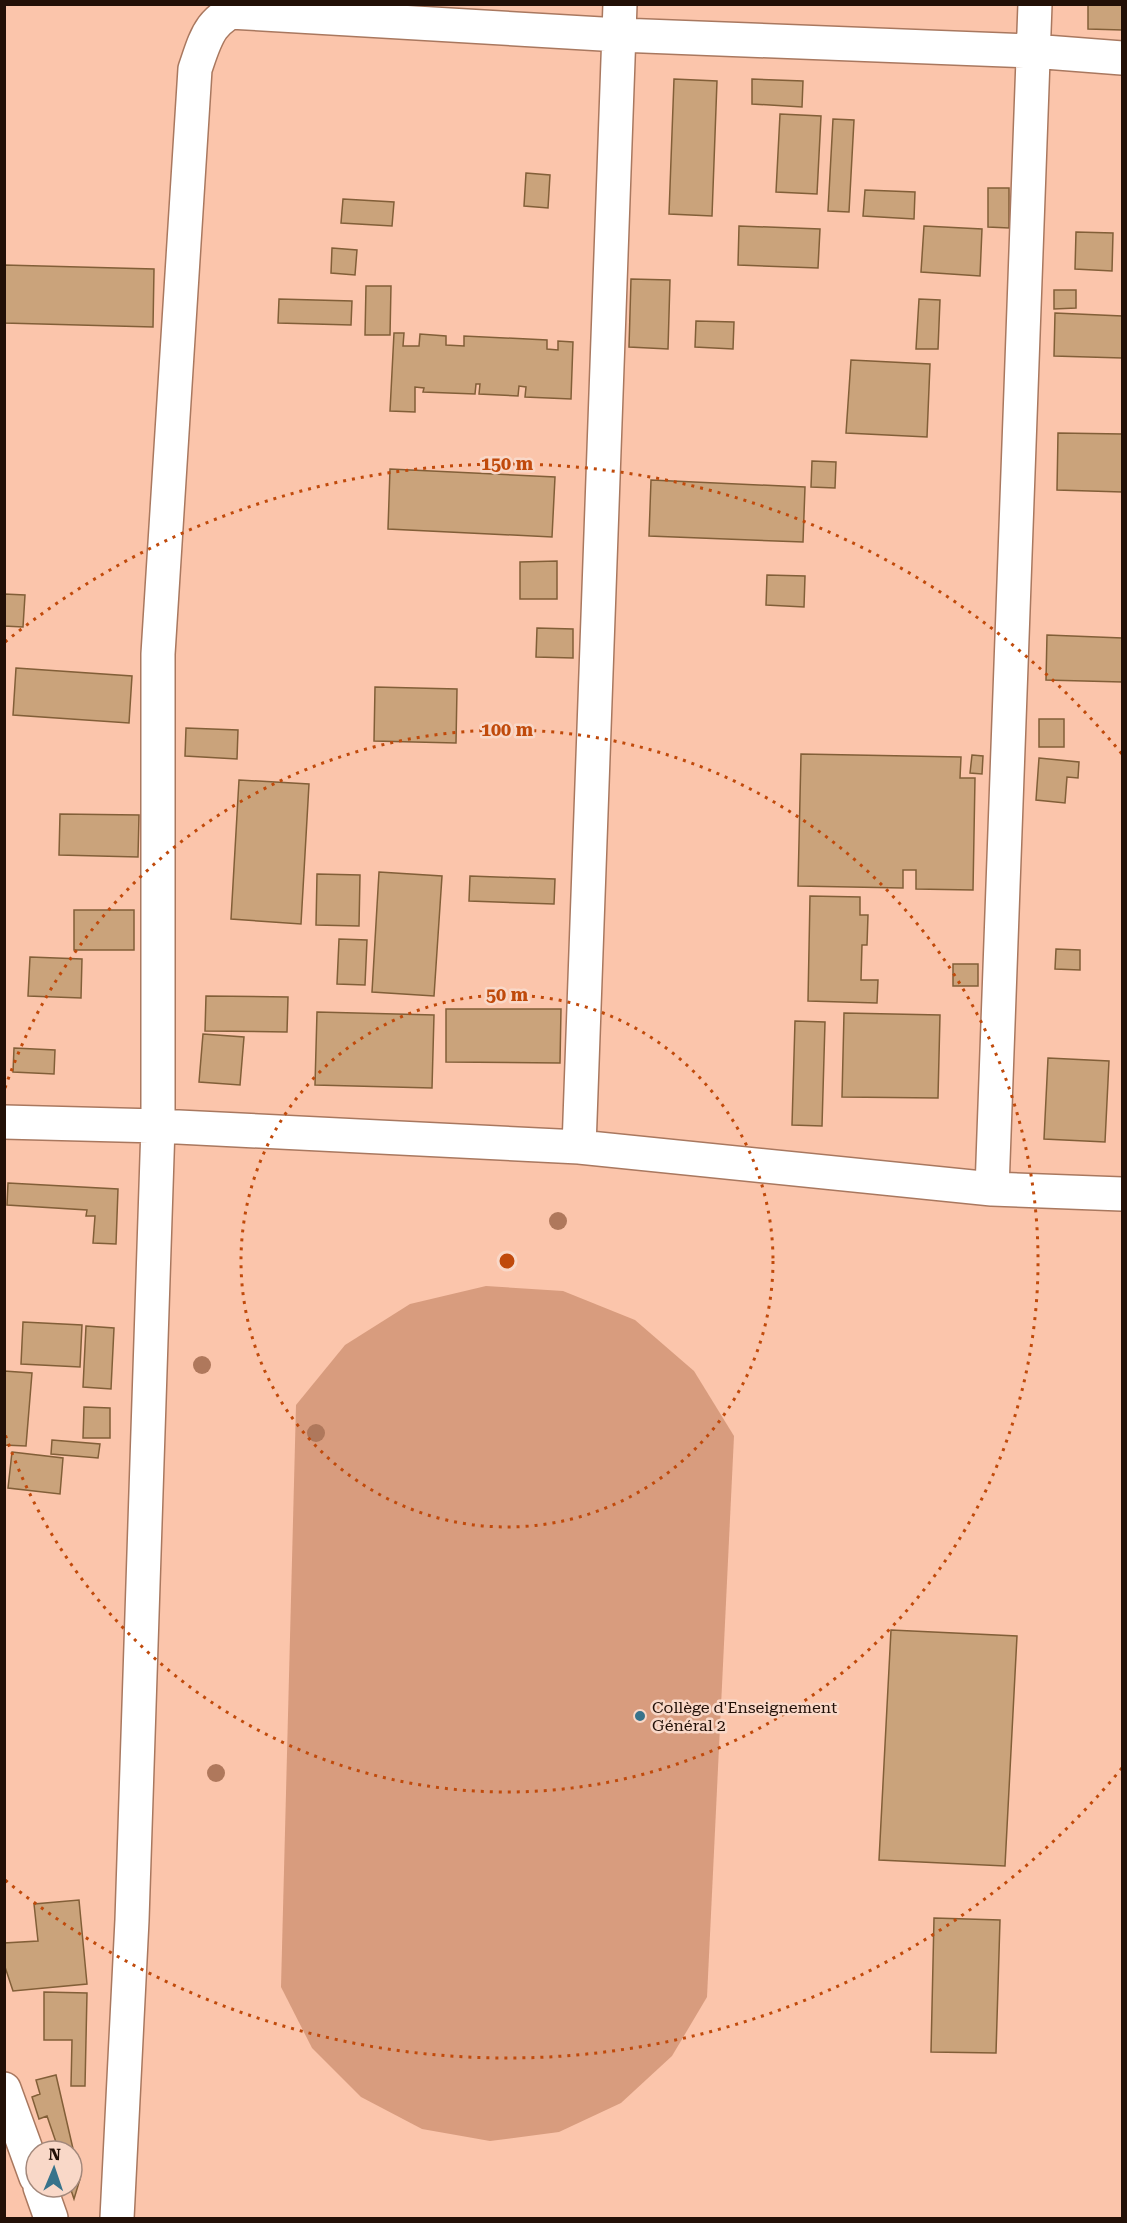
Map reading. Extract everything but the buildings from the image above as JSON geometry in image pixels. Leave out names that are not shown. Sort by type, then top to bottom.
[{"type":"street","points":[[992,1189],[1035,4]]},
{"type":"street","points":[[117,2218],[132,1920],[159,1126],[158,654],[195,69],[208,30],[237,8],[620,20],[1122,58]]},
{"type":"street","points":[[579,1147],[620,20]]},
{"type":"street","points":[[4,1122],[159,1126],[579,1147],[992,1189],[1122,1194]]},
{"type":"street","points":[[4,2089],[24,2144]]},
{"type":"street","points":[[44,2199],[51,2218]]},
{"type":"shaded area","points":[[486,1286],[563,1291],[635,1320],[694,1371],[734,1436],[707,1997],[672,2056],[621,2103],[559,2132],[490,2141],[422,2129],[361,2097],[312,2048],[281,1987],[296,1405],[345,1345],[410,1304]]},
{"type":"place","name":"Collège d'Enseignement Général 2","points":[[640,1716]]}]
